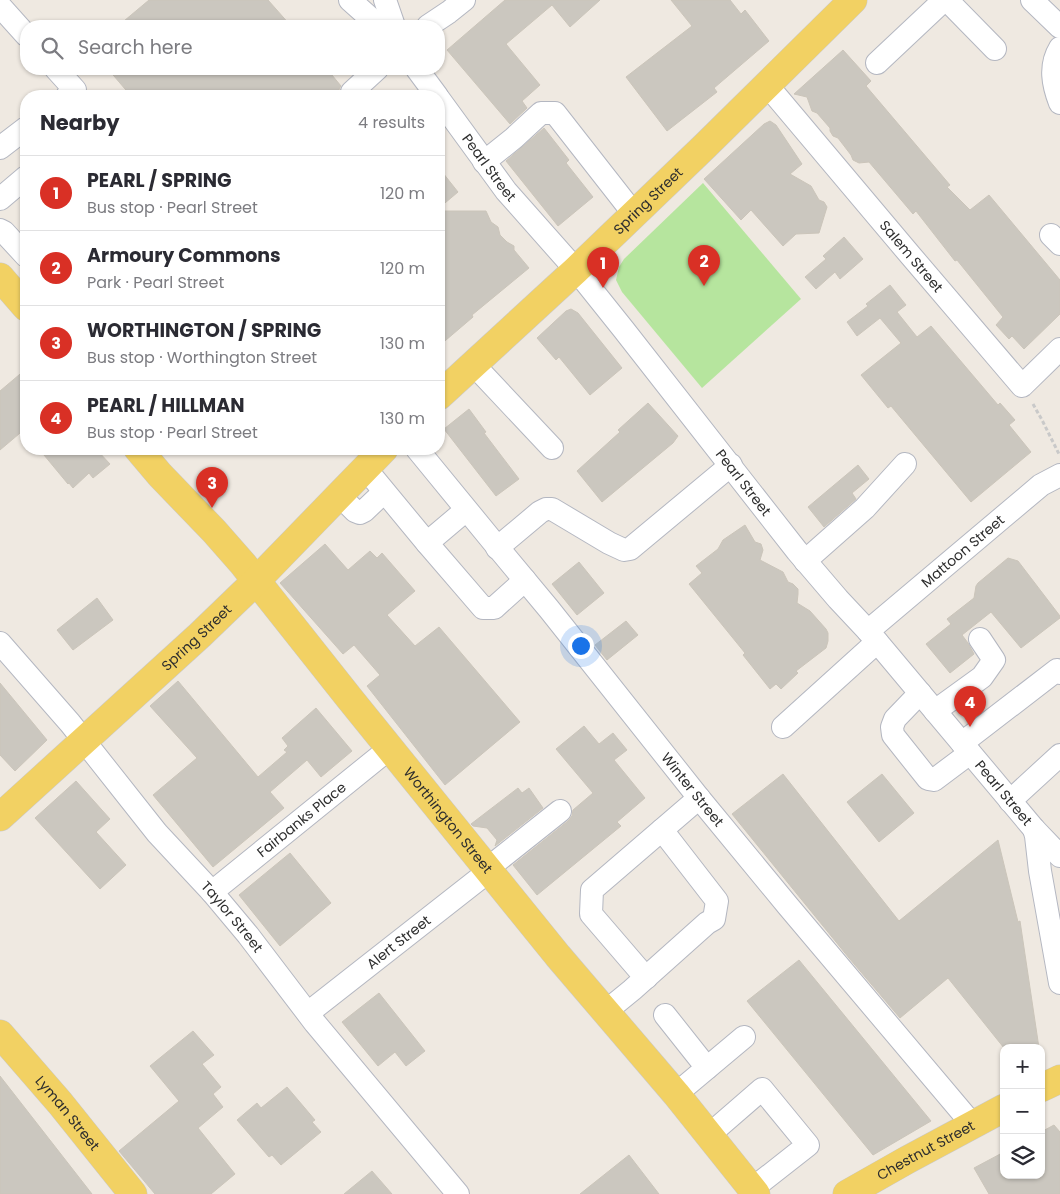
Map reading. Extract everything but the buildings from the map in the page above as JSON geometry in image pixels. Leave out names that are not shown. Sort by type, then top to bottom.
[{"type":"main road","name":"Spring Street","points":[[445,390],[576,270],[853,0]]},
{"type":"main road","points":[[0,277],[20,300]]},
{"type":"main road","name":"Worthington Street","points":[[143,455],[228,547],[558,956],[676,1094],[754,1192]]},
{"type":"main road","name":"Spring Street","points":[[0,817],[256,581],[378,455]]},
{"type":"main road","name":"Lyman Street","points":[[0,1034],[60,1103],[133,1194]]},
{"type":"main road","points":[[1045,1086],[1060,1079]]},
{"type":"main road","name":"Chestnut Street","points":[[847,1194],[1000,1110]]},
{"type":"street","points":[[350,0],[372,20]]},
{"type":"street","points":[[386,0],[392,20]]},
{"type":"street","points":[[437,20],[464,0]]},
{"type":"street","points":[[877,63],[946,0],[995,48]]},
{"type":"street","points":[[1032,0],[1060,27]]},
{"type":"street","points":[[0,6],[20,29]]},
{"type":"street","points":[[1060,48],[1056,54],[1052,77],[1060,103]]},
{"type":"street","points":[[61,75],[75,90]]},
{"type":"street","points":[[354,90],[370,75]]},
{"type":"street","name":"Pearl Street","points":[[420,75],[430,90]]},
{"type":"street","name":"Salem Street","points":[[767,85],[1021,384]]},
{"type":"street","name":"Pearl Street","points":[[445,111],[512,197],[576,270],[624,330],[805,561],[872,636],[1034,830],[1060,856]]},
{"type":"street","points":[[484,162],[541,113],[555,114],[634,214]]},
{"type":"street","points":[[0,148],[20,133]]},
{"type":"street","points":[[0,199],[20,182]]},
{"type":"street","points":[[0,230],[20,249]]},
{"type":"street","points":[[1021,384],[1022,386],[1060,349]]},
{"type":"street","points":[[473,364],[552,448]]},
{"type":"street","name":"Winter Street","points":[[422,455],[599,670],[699,798],[972,1124]]},
{"type":"street","points":[[805,561],[865,508],[906,464]]},
{"type":"street","points":[[497,548],[540,512],[552,509],[609,543],[624,550],[630,549],[731,465]]},
{"type":"street","points":[[364,468],[483,608],[494,608],[526,580]]},
{"type":"street","name":"Mattoon Street","points":[[783,727],[872,636],[1041,485],[1060,475]]},
{"type":"street","points":[[339,495],[360,513],[384,492]]},
{"type":"street","points":[[427,543],[466,510]]},
{"type":"street","points":[[935,711],[982,677],[994,660],[980,640]]},
{"type":"street","name":"Taylor Street","points":[[0,643],[84,740],[157,833],[212,892],[248,935],[308,1014],[458,1194]]},
{"type":"street","points":[[920,693],[895,719],[892,727],[893,735],[928,779],[934,780],[966,748],[1057,670],[1060,673]]},
{"type":"street","name":"Fairbanks Place","points":[[212,892],[390,748]]},
{"type":"street","points":[[1010,801],[1060,755]]},
{"type":"street","points":[[646,978],[591,914],[592,890],[699,798]]},
{"type":"street","name":"Alert Street","points":[[308,1014],[560,811]]},
{"type":"street","points":[[605,1012],[714,919],[717,901],[662,830]]},
{"type":"street","points":[[1034,830],[1060,983]]},
{"type":"street","points":[[665,1015],[708,1068]]},
{"type":"street","points":[[676,1094],[744,1036]]},
{"type":"street","points":[[1060,1073],[1060,1079]]},
{"type":"street","points":[[709,1135],[762,1089],[808,1145],[754,1192]]},
{"type":"path","points":[[1021,384],[1060,456]]},
{"type":"green space","points":[[703,183],[801,299],[702,388],[622,292],[616,280],[619,267],[624,259]]},
{"type":"place","name":"Armoury Commons","points":[[704,286]]},
{"type":"place","name":"PEARL / SPRING","points":[[603,288]]},
{"type":"place","name":"WORTHINGTON / SPRING","points":[[212,508]]},
{"type":"place","name":"PEARL / HILLMAN","points":[[970,727]]}]
